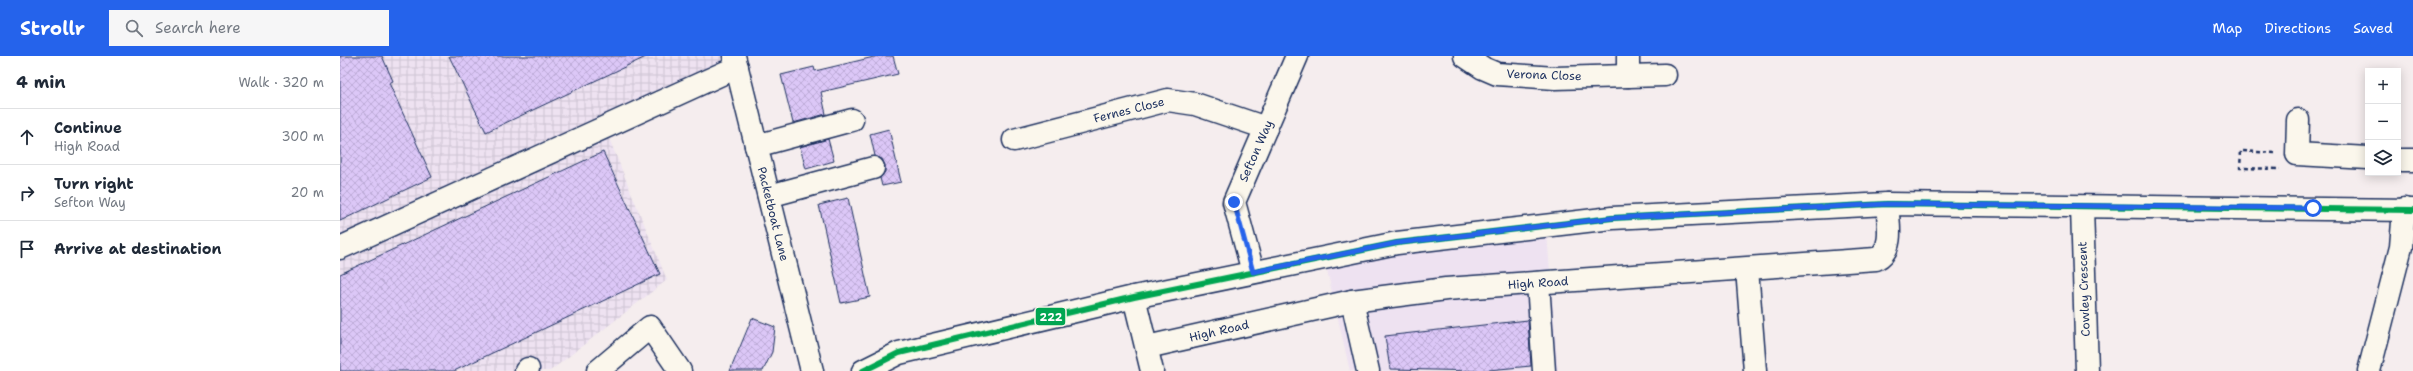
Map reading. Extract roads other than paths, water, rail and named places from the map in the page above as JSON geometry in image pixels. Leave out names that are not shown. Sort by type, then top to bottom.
[{"type":"street","name":"Sefton Way","points":[[1253,272],[1234,202],[1297,56]]},
{"type":"street","name":"Verona Close","points":[[1465,56],[1483,68],[1497,74],[1554,78],[1628,66],[1665,75]]},
{"type":"street","name":"Packetboat Lane","points":[[736,62],[812,371]]},
{"type":"street","points":[[340,248],[736,62]]},
{"type":"street","name":"Fernes Close","points":[[1014,140],[1168,100],[1194,104],[1266,128]]},
{"type":"street","points":[[756,146],[852,120]]},
{"type":"street","points":[[2298,120],[2297,154],[2365,158]]},
{"type":"street","points":[[2401,160],[2413,160]]},
{"type":"street","points":[[769,196],[873,168]]},
{"type":"street","points":[[863,371],[899,353],[1134,297],[1397,243],[1612,218],[1887,204],[2409,210],[2369,371]]},
{"type":"street","name":"High Road","points":[[1146,347],[1352,301],[1446,289],[1747,270],[1876,259],[1884,252],[1888,244],[1887,204]]},
{"type":"street","name":"Cowley Crescent","points":[[2082,207],[2087,371]]},
{"type":"street","points":[[1747,270],[1755,371]]},
{"type":"street","points":[[1538,283],[1544,371]]},
{"type":"street","points":[[1134,297],[1152,371]]},
{"type":"street","points":[[1352,301],[1368,371]]},
{"type":"street","points":[[598,371],[650,327],[680,371]]}]
